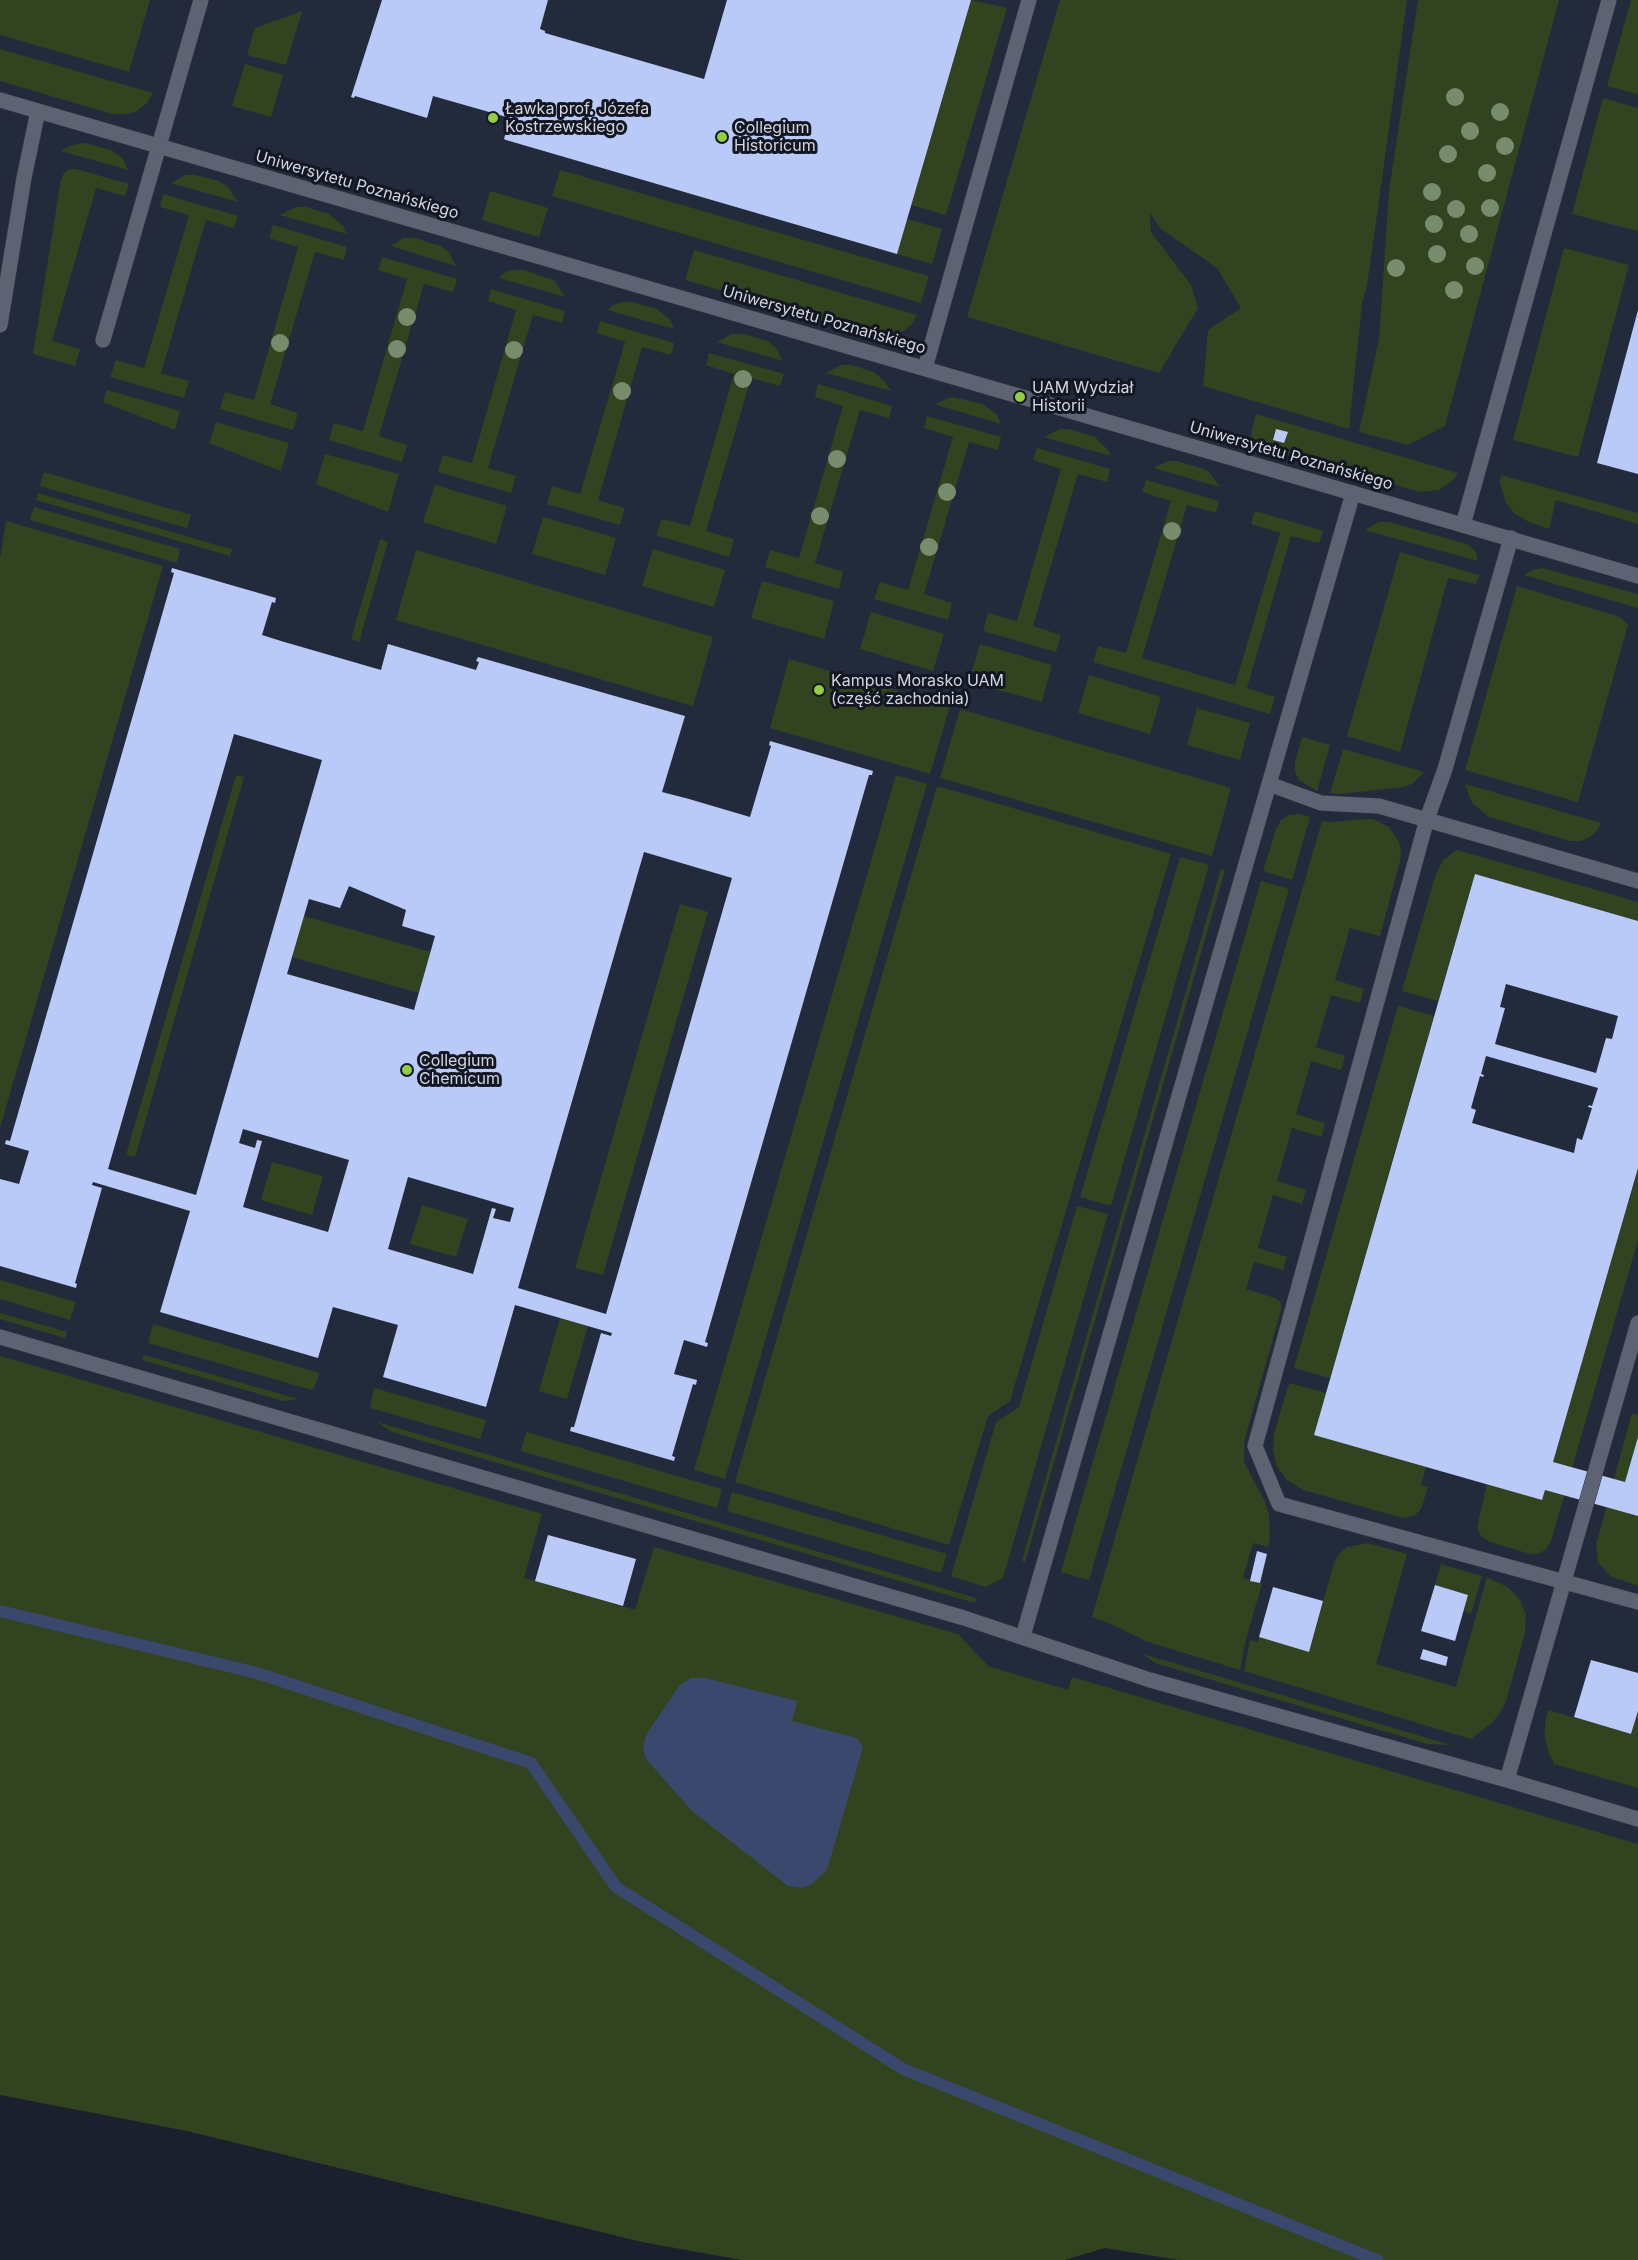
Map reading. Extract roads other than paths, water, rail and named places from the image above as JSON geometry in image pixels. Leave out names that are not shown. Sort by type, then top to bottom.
[{"type":"street","points":[[103,340],[201,0]]},
{"type":"street","points":[[925,368],[1029,0]]},
{"type":"street","points":[[1463,525],[1609,0]]},
{"type":"street","name":"Uniwersytetu Poznańskiego","points":[[0,100],[1638,576]]},
{"type":"street","points":[[0,325],[24,178],[38,111]]},
{"type":"street","points":[[1023,1636],[1353,493]]},
{"type":"street","points":[[1511,538],[1445,769],[1427,819],[1255,1446],[1279,1504],[1638,1602]]},
{"type":"street","points":[[1269,784],[1321,803],[1379,806],[1638,881]]},
{"type":"street","points":[[1507,1780],[1638,1323]]},
{"type":"street","points":[[0,1337],[1023,1636],[1159,1683],[1638,1819]]},
{"type":"water","points":[[691,1678],[705,1678],[797,1701],[792,1721],[857,1738],[863,1747],[827,1870],[812,1884],[802,1888],[788,1886],[692,1811],[646,1759],[643,1748],[646,1735],[679,1686]]},
{"type":"waterway","points":[[0,1611],[257,1673],[531,1763],[616,1887],[903,2069],[1377,2260]]},
{"type":"place","name":"Ławka prof. Józefa Kostrzewskiego","points":[[493,118]]},
{"type":"place","name":"Collegium Historicum","points":[[722,137]]},
{"type":"place","name":"UAM Wydział Historii","points":[[1020,397]]},
{"type":"place","name":"Kampus Morasko UAM (część zachodnia)","points":[[819,690]]},
{"type":"place","name":"Collegium Chemicum","points":[[407,1070]]}]
